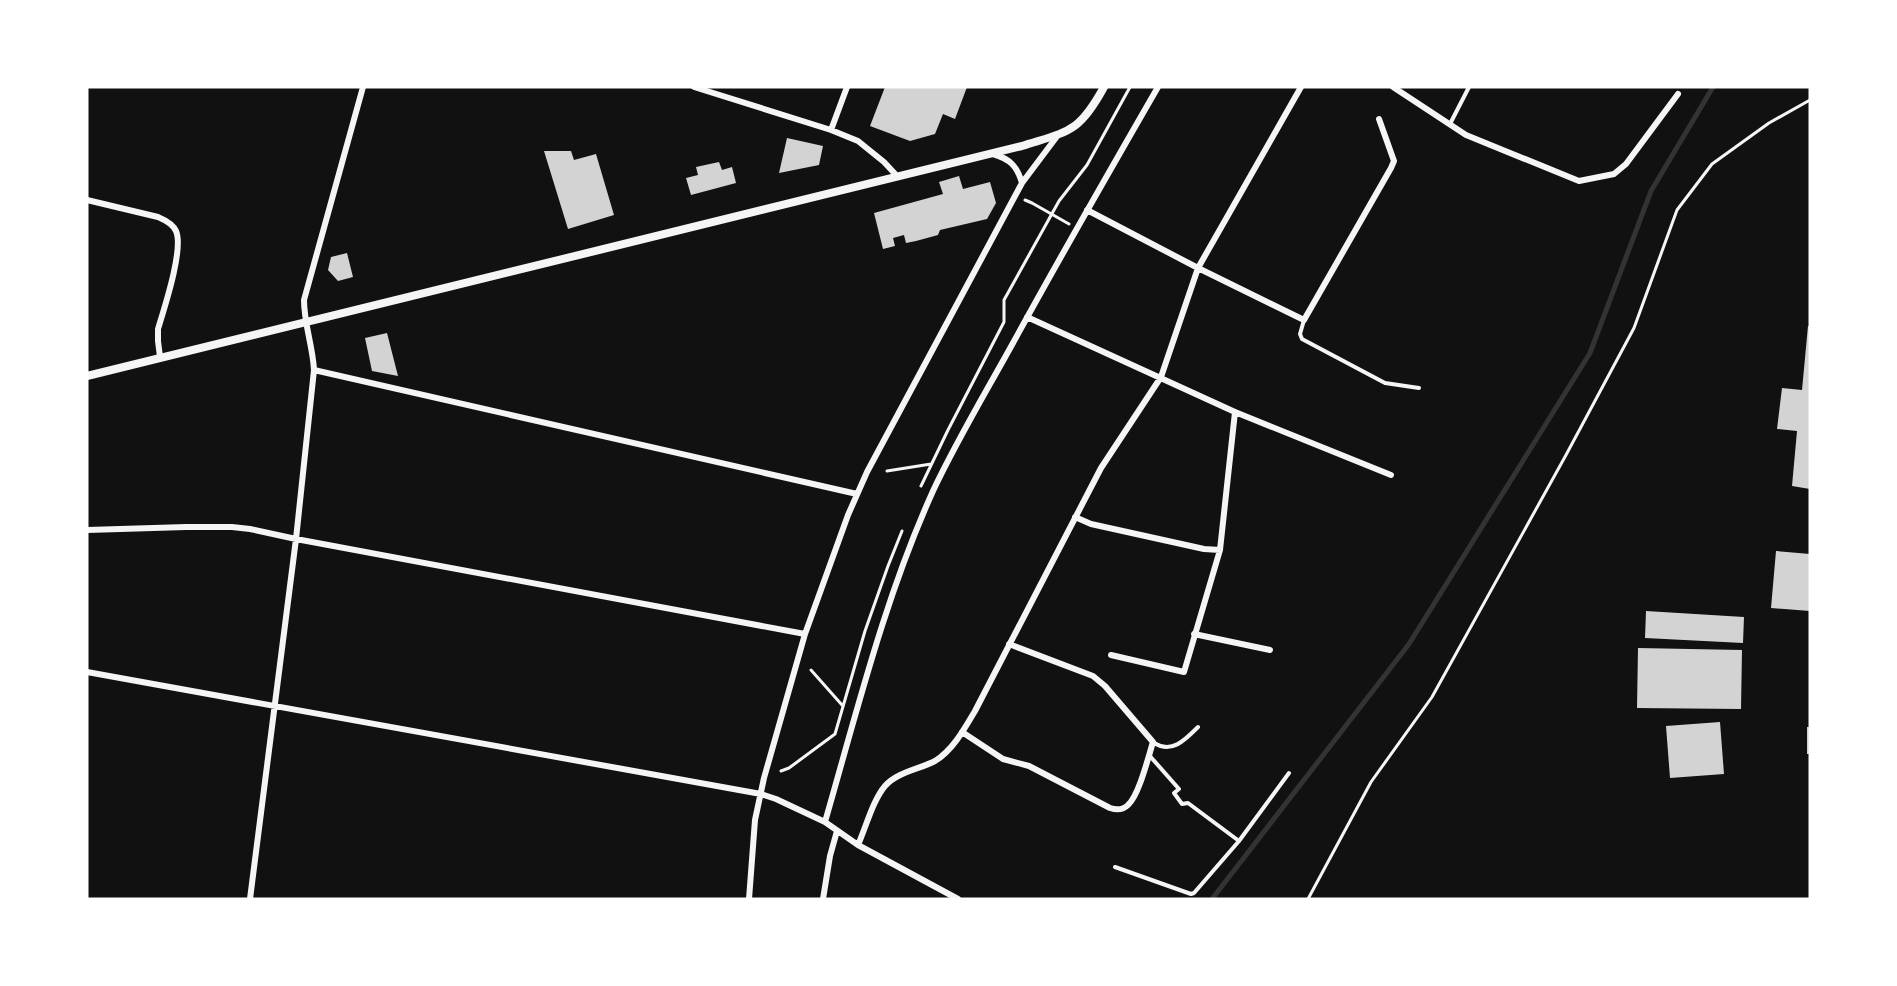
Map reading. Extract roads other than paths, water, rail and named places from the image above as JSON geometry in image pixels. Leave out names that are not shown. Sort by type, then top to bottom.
[{"type":"street","points":[[250,899],[296,539],[314,370],[314,358],[305,322],[303,300],[363,87]]},
{"type":"street","points":[[694,87],[831,130],[858,141],[897,176]]},
{"type":"street","points":[[831,130],[847,87]]},
{"type":"street","points":[[87,376],[992,154],[1059,134],[1077,126],[1104,87]]},
{"type":"street","points":[[825,822],[881,629],[934,491],[953,451],[1158,87]]},
{"type":"street","points":[[858,844],[885,785],[937,760],[962,732],[1101,468],[1161,377],[1198,268],[1301,87]]},
{"type":"street","points":[[1393,87],[1467,135],[1579,181],[1614,174],[1626,164],[1678,94]]},
{"type":"street","points":[[1087,210],[1304,321],[1394,161],[1379,119]]},
{"type":"street","points":[[749,899],[754,831],[760,794],[805,634],[857,494],[1014,197],[1059,134]]},
{"type":"street","points":[[992,154],[1006,158],[1014,164],[1019,171],[1022,183]]},
{"type":"street","points":[[87,200],[158,217],[175,229],[179,241],[158,329],[160,357]]},
{"type":"street","points":[[1028,317],[1235,412],[1391,475]]},
{"type":"street","points":[[314,370],[857,494]]},
{"type":"street","points":[[1111,655],[1184,672],[1220,550],[1235,412]]},
{"type":"street","points":[[1075,517],[1091,524],[1193,547],[1220,550]]},
{"type":"street","points":[[87,530],[232,527],[805,634]]},
{"type":"street","points":[[1194,634],[1270,650]]},
{"type":"street","points":[[962,732],[1003,759],[1029,766],[1110,808],[1116,810],[1127,807],[1131,801],[1153,742],[1106,686],[1093,676],[1009,644]]},
{"type":"street","points":[[87,672],[760,794],[825,822],[858,844],[958,899]]},
{"type":"street","points":[[823,899],[830,856],[837,831]]},
{"type":"lane","points":[[1449,125],[1469,87]]},
{"type":"lane","points":[[1304,321],[1300,334],[1302,339],[1384,383],[1419,388]]},
{"type":"lane","points":[[1153,742],[1161,747],[1177,746],[1198,728]]},
{"type":"lane","points":[[1149,754],[1179,789],[1174,793],[1182,804],[1188,803],[1239,841]]},
{"type":"lane","points":[[1115,867],[1191,894],[1197,891],[1239,841],[1289,772]]},
{"type":"waterway","points":[[1212,899],[1409,644],[1590,353],[1651,191],[1713,87]]}]
